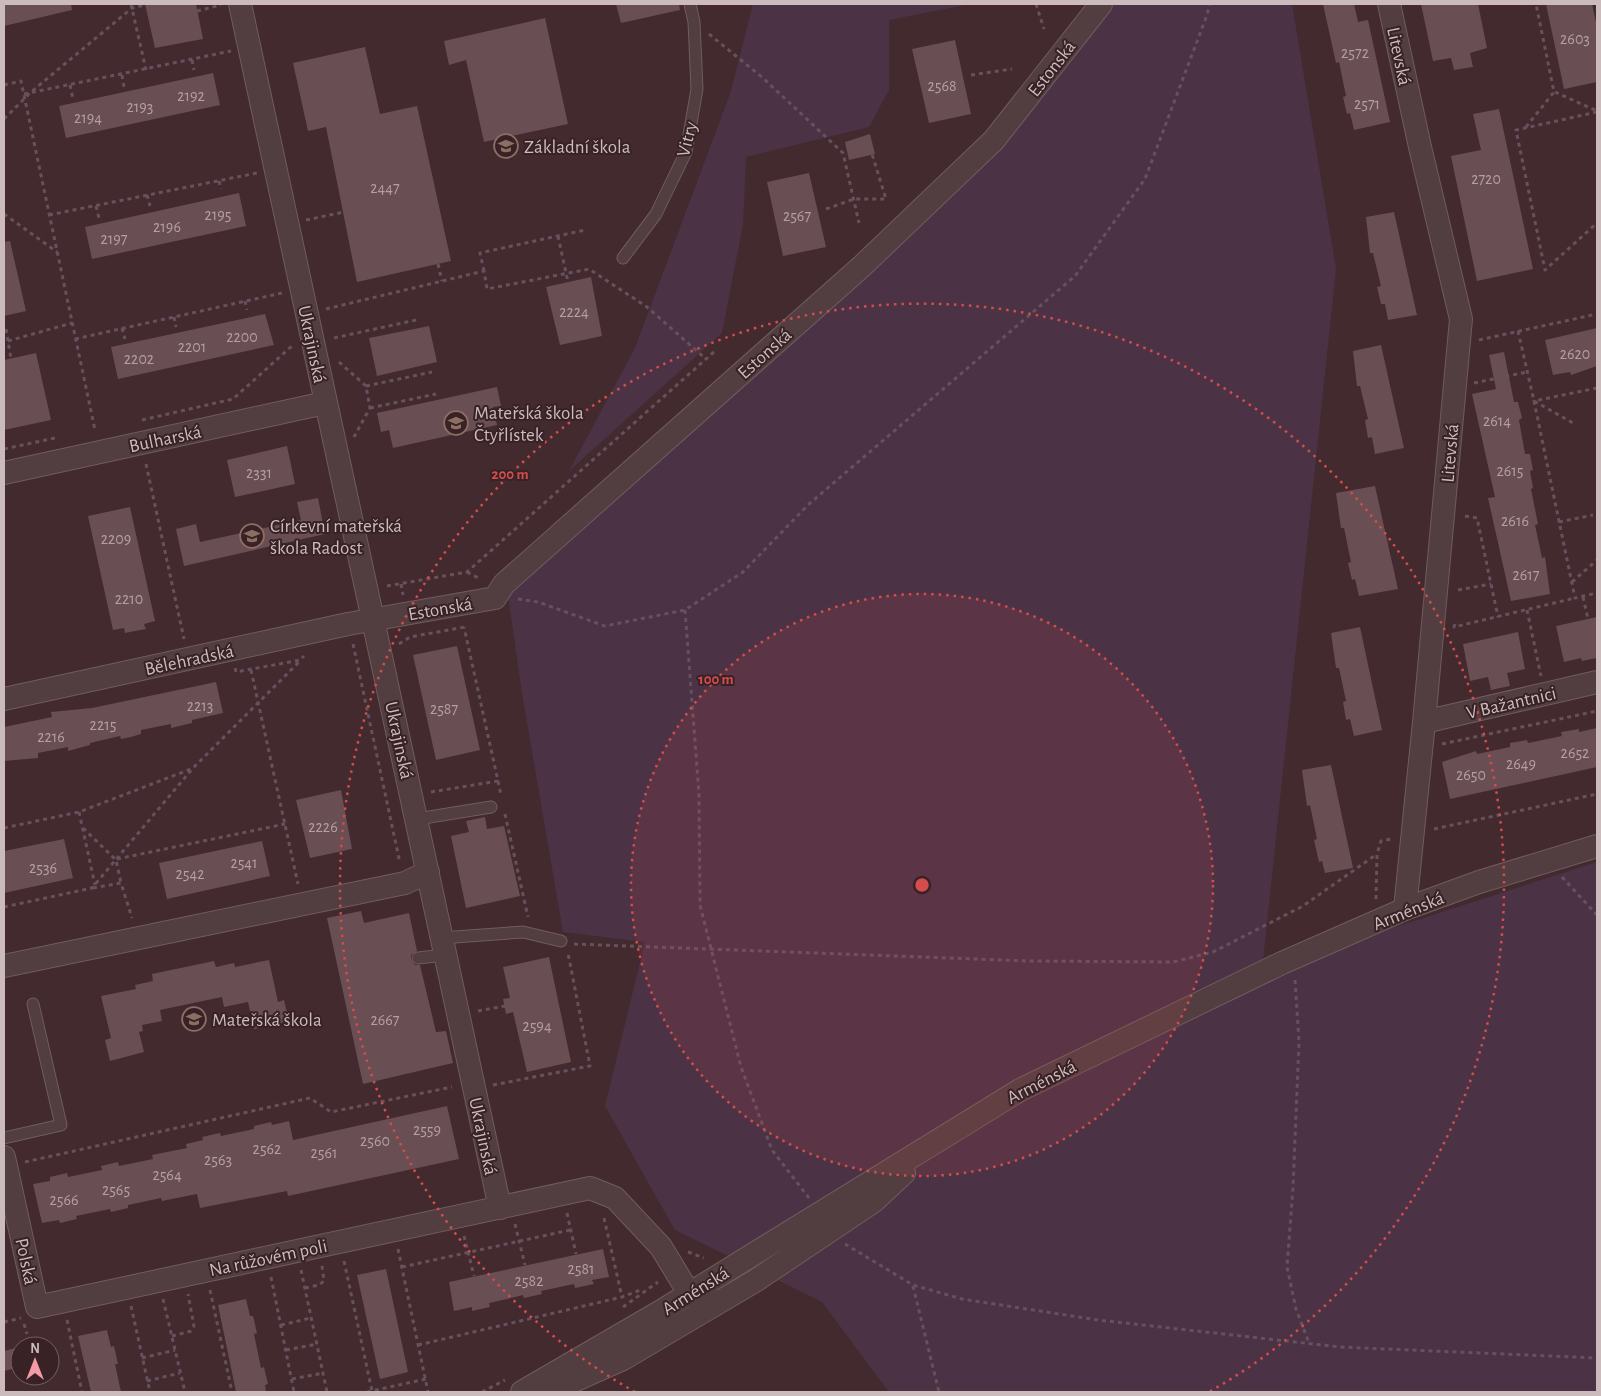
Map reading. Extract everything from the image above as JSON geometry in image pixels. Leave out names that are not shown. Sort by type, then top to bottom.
[{"type":"street","name":"Estonská","points":[[375,619],[494,598],[502,587],[861,268],[994,140],[1101,4]]},
{"type":"street","name":"Litevská","points":[[1389,4],[1420,147],[1461,319],[1424,722],[1404,909]]},
{"type":"street","name":"Ukrajinská","points":[[231,5],[375,619],[443,946],[481,1084],[506,1211]]},
{"type":"street","name":"Bulharská","points":[[4,473],[325,403]]},
{"type":"street","name":"Bělehradská","points":[[4,699],[375,619]]},
{"type":"street","name":"V Bažantnici","points":[[1424,722],[1597,682]]},
{"type":"street","name":"Arménská","points":[[522,1392],[691,1293],[1020,1090],[1295,958],[1404,909],[1547,860],[1597,846]]},
{"type":"street","points":[[4,966],[143,939],[405,883],[428,872]]},
{"type":"street","points":[[549,1392],[624,1359],[721,1301],[874,1201],[946,1135]]},
{"type":"street","name":"Polská","points":[[13,1160],[8,1201],[37,1307]]},
{"type":"street","points":[[671,1259],[696,1271],[712,1270],[856,1184],[906,1161]]},
{"type":"street","points":[[506,1211],[590,1188],[615,1198],[691,1280],[689,1301],[682,1314],[543,1392]]},
{"type":"street","name":"Na růžovém poli","points":[[37,1307],[506,1211]]},
{"type":"street","points":[[658,1313],[672,1291],[674,1276],[671,1259]]},
{"type":"street","points":[[691,1293],[696,1300],[721,1301]]},
{"type":"lane","name":"Vitry","points":[[623,258],[656,214],[686,152],[696,90],[694,22],[690,4]]},
{"type":"lane","points":[[417,819],[491,808]]},
{"type":"lane","points":[[418,958],[443,946],[531,933],[561,942]]},
{"type":"lane","points":[[4,1138],[62,1125],[33,1004]]},
{"type":"path","points":[[1036,4],[1044,29]]},
{"type":"path","points":[[380,586],[467,572],[502,587],[508,598],[538,602],[605,626],[685,610],[743,572],[809,504],[1075,276],[1145,179],[1210,4]]},
{"type":"path","points":[[1536,4],[1554,92]]},
{"type":"path","points":[[4,119],[31,92],[132,6],[145,5]]},
{"type":"path","points":[[197,11],[231,5]]},
{"type":"path","points":[[132,6],[146,70]]},
{"type":"path","points":[[704,29],[763,78],[843,153],[859,223]]},
{"type":"path","points":[[24,94],[231,51]]},
{"type":"path","points":[[192,60],[194,70]]},
{"type":"path","points":[[971,75],[1012,69]]},
{"type":"path","points":[[122,75],[124,87]]},
{"type":"path","points":[[4,85],[20,81],[24,94],[95,430]]},
{"type":"path","points":[[70,85],[73,98]]},
{"type":"path","points":[[1554,92],[1597,112]]},
{"type":"path","points":[[1525,128],[1554,92]]},
{"type":"path","points":[[1597,112],[1516,130],[1545,270],[1597,223]]},
{"type":"path","points":[[826,209],[854,199],[886,199],[872,154]]},
{"type":"path","points":[[49,215],[257,173]]},
{"type":"path","points":[[219,181],[221,190]]},
{"type":"path","points":[[147,195],[150,206]]},
{"type":"path","points":[[96,206],[99,218]]},
{"type":"path","points":[[300,222],[344,212]]},
{"type":"path","points":[[4,214],[57,252]]},
{"type":"path","points":[[585,230],[480,253],[488,289],[589,269],[647,307],[706,359]]},
{"type":"path","points":[[558,236],[568,282]]},
{"type":"path","points":[[438,264],[442,281]]},
{"type":"path","points":[[319,310],[484,271]]},
{"type":"path","points":[[75,339],[283,293]]},
{"type":"path","points":[[245,301],[247,310]]},
{"type":"path","points":[[1476,341],[1597,314]]},
{"type":"path","points":[[174,317],[176,327]]},
{"type":"path","points":[[326,340],[416,320]]},
{"type":"path","points":[[8,341],[72,323]]},
{"type":"path","points":[[122,328],[124,339]]},
{"type":"path","points":[[6,329],[5,335],[8,341],[10,359]]},
{"type":"path","points":[[1518,331],[1575,598]]},
{"type":"path","points":[[141,420],[233,399],[295,343]]},
{"type":"path","points":[[467,572],[715,351]]},
{"type":"path","points":[[336,360],[366,386],[370,408],[353,438]]},
{"type":"path","points":[[366,386],[432,372]]},
{"type":"path","points":[[1473,383],[1527,372]]},
{"type":"path","points":[[1534,401],[1597,388]]},
{"type":"path","points":[[370,408],[436,394]]},
{"type":"path","points":[[1534,401],[1573,423]]},
{"type":"path","points":[[86,432],[104,428]]},
{"type":"path","points":[[4,449],[58,438]]},
{"type":"path","points":[[137,466],[155,462]]},
{"type":"path","points":[[146,464],[184,641]]},
{"type":"path","points":[[1464,525],[1466,506]]},
{"type":"path","points":[[1559,522],[1593,515]]},
{"type":"path","points":[[1465,516],[1477,518],[1498,617]]},
{"type":"path","points":[[1572,583],[1597,560]]},
{"type":"path","points":[[1457,600],[1459,581]]},
{"type":"path","points":[[1458,590],[1491,584]]},
{"type":"path","points":[[1454,627],[1597,594]]},
{"type":"path","points":[[1583,596],[1588,619]]},
{"type":"path","points":[[685,610],[699,794],[700,904],[741,1067],[772,1150],[810,1198]]},
{"type":"path","points":[[1527,610],[1542,682]]},
{"type":"path","points":[[1454,636],[1455,618]]},
{"type":"path","points":[[394,647],[410,637],[473,625]]},
{"type":"path","points":[[464,627],[502,800]]},
{"type":"path","points":[[353,643],[401,864],[393,871]]},
{"type":"path","points":[[94,886],[193,768],[305,654]]},
{"type":"path","points":[[299,891],[251,670],[300,660]]},
{"type":"path","points":[[1436,746],[1597,711]]},
{"type":"path","points":[[4,828],[79,812],[193,768]]},
{"type":"path","points":[[425,793],[498,781]]},
{"type":"path","points":[[1431,820],[1430,830],[1597,794]]},
{"type":"path","points":[[504,810],[531,933]]},
{"type":"path","points":[[79,812],[94,886]]},
{"type":"path","points":[[116,860],[285,824]]},
{"type":"path","points":[[83,828],[116,860],[129,916],[134,921]]},
{"type":"path","points":[[13,1160],[310,1098],[331,1112],[590,1066],[566,943],[1029,961],[1173,962],[1212,952],[1303,906],[1377,854]]},
{"type":"path","points":[[1547,860],[1597,915]]},
{"type":"path","points":[[4,907],[94,886],[121,882]]},
{"type":"path","points":[[1295,958],[1299,1042],[1294,1188],[1287,1267],[1296,1309],[1309,1343]]},
{"type":"path","points":[[473,1012],[504,1006]]},
{"type":"path","points":[[564,1204],[576,1254]]},
{"type":"path","points":[[506,1211],[519,1241],[525,1265]]},
{"type":"path","points":[[603,1212],[622,1297]]},
{"type":"path","points":[[402,1267],[570,1230]]},
{"type":"path","points":[[464,1234],[474,1276]]},
{"type":"path","points":[[836,1239],[913,1285],[962,1299],[1098,1320],[1309,1343],[1368,1348],[1597,1358]]},
{"type":"path","points":[[396,1240],[428,1392]]},
{"type":"path","points":[[344,1260],[372,1391]]},
{"type":"path","points":[[305,1288],[319,1285],[324,1280],[321,1264]]},
{"type":"path","points":[[301,1269],[327,1392]]},
{"type":"path","points":[[270,1276],[294,1392]]},
{"type":"path","points":[[913,1285],[939,1392]]},
{"type":"path","points":[[418,1345],[622,1297],[647,1288]]},
{"type":"path","points":[[161,1289],[185,1392]]},
{"type":"path","points":[[210,1289],[232,1392]]},
{"type":"path","points":[[172,1336],[192,1331],[194,1326],[187,1292]]},
{"type":"path","points":[[130,1305],[150,1392]]},
{"type":"path","points":[[67,1318],[82,1392]]},
{"type":"path","points":[[280,1325],[311,1318]]},
{"type":"path","points":[[286,1350],[317,1344]]},
{"type":"path","points":[[142,1358],[175,1350]]},
{"type":"path","points":[[147,1380],[180,1373]]},
{"type":"path","points":[[292,1379],[323,1373]]},
{"type":"path","points":[[367,1392],[426,1379]]},
{"type":"shaded area","points":[[753,4],[970,4],[889,20],[889,90],[869,127],[746,157],[743,224],[722,333],[569,471],[635,348],[731,91]]},
{"type":"shaded area","points":[[1110,4],[1292,4],[1336,269],[1262,970],[1597,862],[1597,1392],[889,1392],[822,1302],[675,1230],[605,1106],[645,942],[563,932],[521,687],[507,587],[854,282]]},
{"type":"building","points":[[4,4],[71,4],[72,10],[4,26]]},
{"type":"building","points":[[145,4],[196,4],[203,39],[155,48]]},
{"type":"building","points":[[616,4],[679,4],[680,10],[621,23]]},
{"type":"building","points":[[1323,4],[1354,4],[1358,22],[1368,20],[1390,122],[1354,130],[1350,113],[1347,114],[1343,97],[1346,96],[1339,62],[1336,63]]},
{"type":"building","points":[[1421,4],[1478,4],[1487,48],[1470,53],[1473,67],[1454,70],[1451,58],[1433,61]]},
{"type":"building","points":[[1546,4],[1592,4],[1597,27],[1597,82],[1564,89]]},
{"type":"building","points":[[545,18],[568,124],[484,142],[466,60],[449,65],[444,41]]},
{"type":"building","points":[[955,40],[971,114],[929,123],[912,49]]},
{"type":"building","points":[[365,47],[380,114],[417,106],[451,261],[357,282],[326,127],[308,131],[293,63]]},
{"type":"building","points":[[213,73],[220,105],[66,138],[59,106]]},
{"type":"building","points":[[1499,109],[1533,269],[1477,281],[1451,156],[1481,150],[1473,114]]},
{"type":"building","points":[[870,134],[875,154],[849,160],[845,142]]},
{"type":"building","points":[[809,173],[826,247],[783,256],[767,182]]},
{"type":"building","points":[[239,193],[246,226],[92,259],[85,227]]},
{"type":"building","points":[[1394,212],[1417,315],[1388,320],[1385,304],[1381,304],[1377,287],[1381,286],[1373,253],[1370,253],[1366,217]]},
{"type":"building","points":[[10,241],[26,311],[4,316],[4,242]]},
{"type":"building","points":[[591,277],[602,336],[560,345],[546,287]]},
{"type":"building","points":[[265,314],[274,345],[118,379],[111,347]]},
{"type":"building","points":[[429,326],[437,362],[377,376],[369,338]]},
{"type":"building","points":[[1597,328],[1597,366],[1571,375],[1570,372],[1553,375],[1545,340]]},
{"type":"building","points":[[1381,345],[1404,448],[1375,454],[1372,437],[1368,438],[1365,420],[1368,419],[1360,386],[1357,386],[1353,351]]},
{"type":"building","points":[[1504,352],[1514,402],[1518,402],[1522,418],[1519,420],[1525,454],[1530,454],[1533,470],[1530,471],[1533,488],[1531,489],[1538,524],[1535,525],[1542,558],[1545,557],[1550,594],[1511,601],[1488,498],[1495,497],[1472,394],[1496,389],[1489,355]]},
{"type":"building","points":[[36,353],[51,420],[4,430],[4,360]]},
{"type":"building","points":[[497,387],[501,406],[493,407],[497,425],[393,448],[389,430],[381,432],[377,413]]},
{"type":"building","points":[[287,446],[295,484],[235,497],[227,460]]},
{"type":"building","points":[[1375,486],[1398,589],[1359,596],[1355,579],[1352,580],[1348,563],[1351,562],[1344,528],[1341,528],[1336,493]]},
{"type":"building","points":[[318,498],[325,534],[184,566],[176,529],[196,524],[200,542],[301,520],[297,502]]},
{"type":"building","points":[[130,507],[155,621],[144,624],[146,629],[125,633],[124,628],[113,630],[88,516]]},
{"type":"building","points":[[1597,617],[1597,658],[1582,661],[1581,658],[1564,662],[1556,626]]},
{"type":"building","points":[[1360,627],[1382,730],[1354,736],[1350,719],[1346,720],[1343,702],[1346,701],[1339,668],[1336,668],[1331,633]]},
{"type":"building","points":[[1518,632],[1525,669],[1507,673],[1510,686],[1491,690],[1488,677],[1470,681],[1463,644]]},
{"type":"building","points":[[457,646],[480,750],[436,760],[413,655]]},
{"type":"building","points":[[216,682],[223,713],[192,720],[192,723],[171,728],[171,724],[141,730],[141,734],[131,737],[121,739],[120,736],[90,743],[90,745],[68,751],[68,747],[38,753],[38,758],[4,761],[4,727],[52,717],[51,712],[92,708]]},
{"type":"building","points":[[1597,728],[1597,767],[1450,799],[1442,762],[1476,751],[1477,754],[1510,747],[1510,743],[1527,740],[1528,743],[1562,736],[1561,732],[1579,729],[1579,732]]},
{"type":"building","points":[[1331,765],[1353,868],[1325,873],[1322,861],[1319,862],[1314,840],[1317,839],[1310,805],[1307,806],[1302,770]]},
{"type":"building","points":[[341,790],[352,849],[310,858],[296,800]]},
{"type":"building","points":[[485,817],[487,829],[504,826],[520,896],[466,908],[451,836],[469,832],[466,821]]},
{"type":"building","points":[[64,839],[73,878],[4,893],[4,851]]},
{"type":"building","points":[[262,841],[270,876],[167,899],[159,863]]},
{"type":"building","points":[[361,911],[364,923],[409,913],[417,951],[411,955],[411,959],[415,965],[420,965],[436,1032],[446,1031],[453,1063],[363,1084],[327,918]]},
{"type":"building","points":[[549,957],[571,1062],[527,1072],[513,1012],[506,1014],[503,999],[510,998],[503,967]]},
{"type":"building","points":[[269,960],[278,1002],[284,1000],[289,1021],[254,1029],[248,1002],[224,1007],[222,997],[160,1010],[162,1021],[142,1025],[143,1031],[139,1032],[144,1052],[110,1061],[105,1040],[111,1038],[101,996],[136,989],[135,985],[153,981],[152,974],[214,961],[216,967],[234,963],[235,967]]},
{"type":"building","points":[[447,1106],[459,1159],[288,1196],[287,1191],[200,1208],[197,1194],[162,1201],[161,1198],[128,1205],[128,1208],[111,1212],[110,1209],[76,1216],[77,1219],[60,1223],[59,1220],[42,1223],[33,1184],[50,1181],[50,1177],[67,1173],[68,1177],[102,1170],[101,1166],[118,1162],[119,1166],[153,1159],[152,1155],[187,1148],[186,1144],[203,1140],[202,1137],[220,1133],[221,1136],[254,1129],[254,1126],[271,1122],[272,1125],[289,1121],[293,1140]]},
{"type":"building","points":[[603,1249],[609,1277],[592,1280],[594,1284],[575,1288],[574,1284],[541,1291],[542,1294],[524,1298],[523,1295],[489,1303],[490,1307],[472,1311],[472,1307],[454,1311],[449,1282]]},
{"type":"building","points":[[386,1269],[408,1372],[380,1379],[357,1275]]},
{"type":"building","points":[[246,1299],[257,1333],[254,1334],[261,1368],[264,1367],[268,1384],[265,1385],[266,1392],[236,1392],[218,1305]]},
{"type":"building","points":[[107,1330],[111,1347],[114,1346],[118,1364],[115,1364],[121,1392],[91,1392],[78,1336]]},
{"type":"building","points":[[10,1350],[10,1370],[4,1371],[4,1351]]},
{"type":"place","name":"Základní škola","points":[[506,146]]},
{"type":"place","name":"Mateřská škola Čtyřlístek","points":[[456,423]]},
{"type":"place","name":"Církevní mateřská škola Radost","points":[[252,536]]},
{"type":"place","name":"Mateřská škola","points":[[194,1019]]}]
